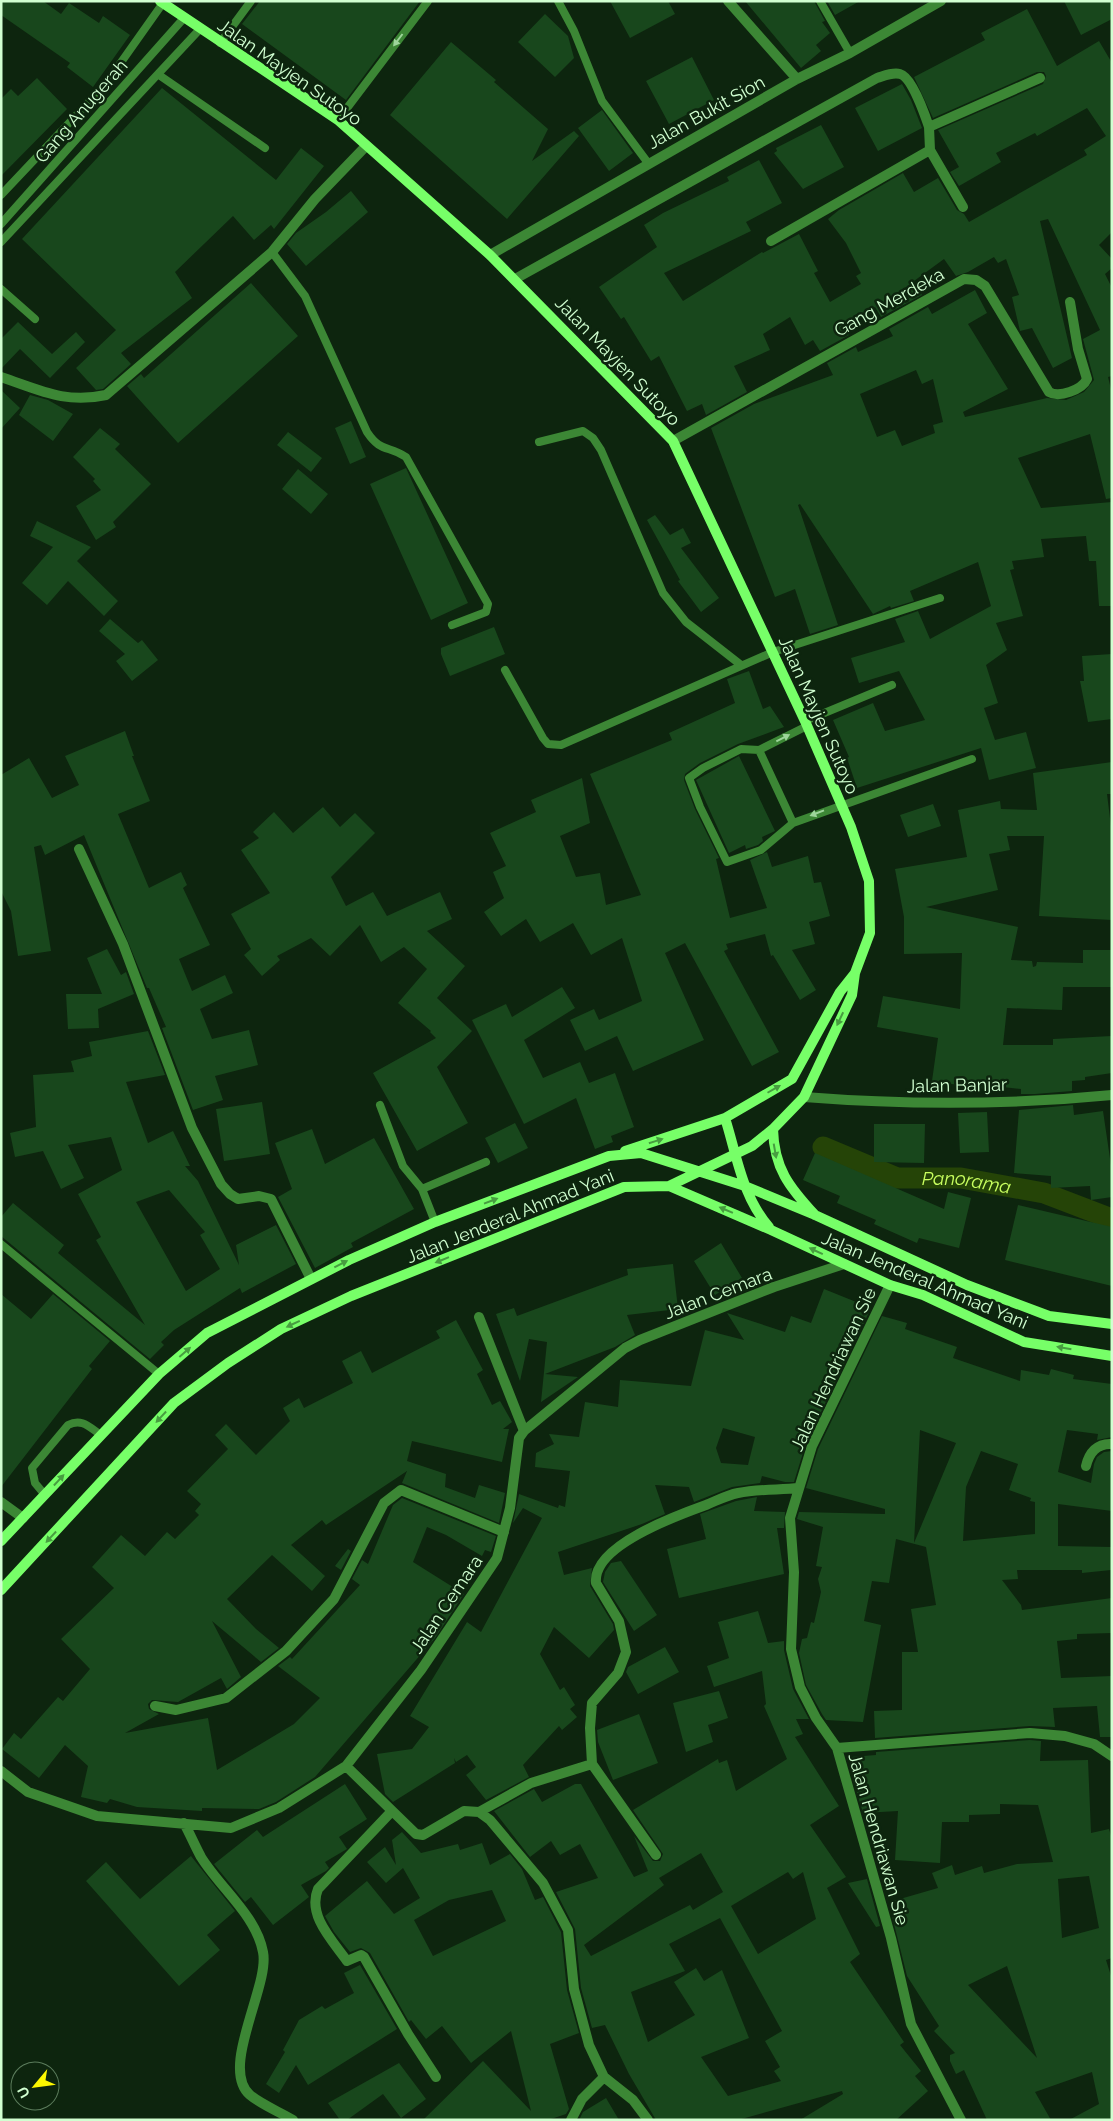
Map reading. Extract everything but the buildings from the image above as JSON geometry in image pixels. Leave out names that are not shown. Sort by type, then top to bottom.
[{"type":"main road","name":"Jalan Mayjen Sutoyo","points":[[161,2],[338,120],[490,255],[673,441],[774,652],[852,827],[869,881],[870,933],[855,973],[840,992],[792,1079],[725,1118],[609,1156]]},
{"type":"main road","name":"Jalan Mayjen Sutoyo","points":[[669,1186],[752,1146],[774,1129],[804,1097],[852,995],[855,973]]},
{"type":"main road","points":[[725,1118],[745,1186],[756,1212],[771,1230]]},
{"type":"main road","points":[[774,1129],[774,1151],[781,1171],[795,1193],[815,1215]]},
{"type":"main road","name":"Jalan Jenderal Ahmad Yani","points":[[1,1541],[159,1374],[207,1332],[349,1260],[435,1222],[609,1156],[641,1154],[745,1186],[815,1215],[967,1285],[1049,1316],[1112,1324]]},
{"type":"main road","name":"Jalan Jenderal Ahmad Yani","points":[[1,1590],[174,1403],[228,1363],[281,1329],[351,1296],[624,1187],[669,1186],[771,1230],[890,1285],[923,1295],[1024,1342],[1112,1356]]},
{"type":"street","points":[[728,1],[797,79]]},
{"type":"street","name":"Jalan Bukit Sion","points":[[490,255],[797,79],[850,53],[941,1]]},
{"type":"street","points":[[515,279],[877,78],[890,74],[901,74],[909,79],[929,127],[930,150],[963,207]]},
{"type":"street","points":[[929,127],[1040,78]]},
{"type":"street","points":[[1,378],[66,398],[86,399],[106,395],[272,252],[314,198],[366,146]]},
{"type":"street","points":[[771,241],[930,150]]},
{"type":"street","name":"Gang Merdeka","points":[[673,441],[964,279],[976,280],[985,286],[1049,392],[1059,395],[1080,387],[1087,379],[1078,349],[1070,302]]},
{"type":"street","points":[[79,850],[123,944],[192,1128],[221,1184],[230,1194],[238,1199],[259,1196],[271,1199],[312,1279]]},
{"type":"street","name":"Jalan Banjar","points":[[804,1097],[877,1103],[1024,1100],[1112,1095]]},
{"type":"street","name":"Jalan Cemara","points":[[1,1771],[28,1792],[98,1816],[231,1828],[279,1808],[346,1766],[421,1670],[497,1558],[510,1508],[519,1438],[524,1431],[625,1348],[640,1340],[774,1288],[844,1264]]},
{"type":"street","name":"Jalan Hendriawan Sie","points":[[890,1285],[812,1446],[790,1518],[794,1572],[791,1648],[800,1687],[816,1718],[836,1748],[891,1938],[911,2024],[961,2120]]},
{"type":"street","points":[[479,1317],[524,1431]]},
{"type":"street","points":[[1086,1466],[1088,1457],[1096,1447],[1112,1444]]},
{"type":"street","points":[[656,1855],[592,1764],[590,1728],[592,1703],[618,1673],[626,1652],[619,1621],[596,1583],[596,1578],[602,1563],[630,1538],[663,1521],[738,1493],[799,1488]]},
{"type":"street","points":[[155,1706],[176,1710],[226,1698],[286,1651],[334,1599],[384,1503],[401,1490],[504,1532]]},
{"type":"street","points":[[1,1502],[23,1518]]},
{"type":"street","points":[[836,1748],[1030,1733],[1065,1736],[1094,1744],[1112,1756]]},
{"type":"street","points":[[479,1812],[531,1783],[592,1764]]},
{"type":"street","points":[[346,1766],[391,1812],[420,1836],[464,1810],[479,1812],[490,1820],[543,1883],[568,1930],[574,1989],[589,2045],[604,2077],[633,2100],[648,2120]]},
{"type":"street","points":[[391,1812],[318,1889],[315,1897],[315,1909],[347,1961],[361,1956],[364,1957],[408,2034],[436,2077]]},
{"type":"street","points":[[184,1823],[201,1857],[255,1930],[264,1953],[261,1981],[245,2033],[240,2071],[242,2085],[250,2095],[293,2120]]},
{"type":"street","points":[[571,2120],[582,2098],[604,2077]]},
{"type":"lane","points":[[220,43],[251,1]]},
{"type":"lane","points":[[338,120],[428,1]]},
{"type":"lane","points":[[558,1],[574,31],[602,101],[648,163]]},
{"type":"lane","points":[[820,1],[850,53]]},
{"type":"lane","points":[[1,194],[105,84],[161,2]]},
{"type":"lane","name":"Gang Anugerah","points":[[1,224],[184,18]]},
{"type":"lane","points":[[1,242],[200,29]]},
{"type":"lane","points":[[159,75],[265,148]]},
{"type":"lane","points":[[272,252],[305,296],[374,442],[383,449],[396,450],[406,456],[488,604],[486,612],[452,625]]},
{"type":"lane","points":[[1,289],[35,319]]},
{"type":"lane","points":[[539,442],[582,431],[593,438],[601,450],[663,593],[686,622],[741,666]]},
{"type":"lane","points":[[505,670],[543,738],[548,744],[555,745],[574,740],[774,652],[940,598]]},
{"type":"lane","points":[[892,686],[806,724],[759,750],[742,749],[703,768],[689,778],[700,807],[727,862],[761,850],[793,823],[972,758]]},
{"type":"lane","points":[[759,750],[793,823]]},
{"type":"lane","points":[[380,1105],[403,1166],[422,1189],[435,1222]]},
{"type":"lane","points":[[422,1189],[486,1162]]},
{"type":"lane","points":[[1,1244],[159,1374]]},
{"type":"lane","points":[[45,1495],[35,1483],[32,1468],[68,1425],[82,1422],[101,1435]]},
{"type":"waterway","name":"Panorama","points":[[823,1147],[897,1178],[961,1178],[1044,1193],[1112,1219]]}]
